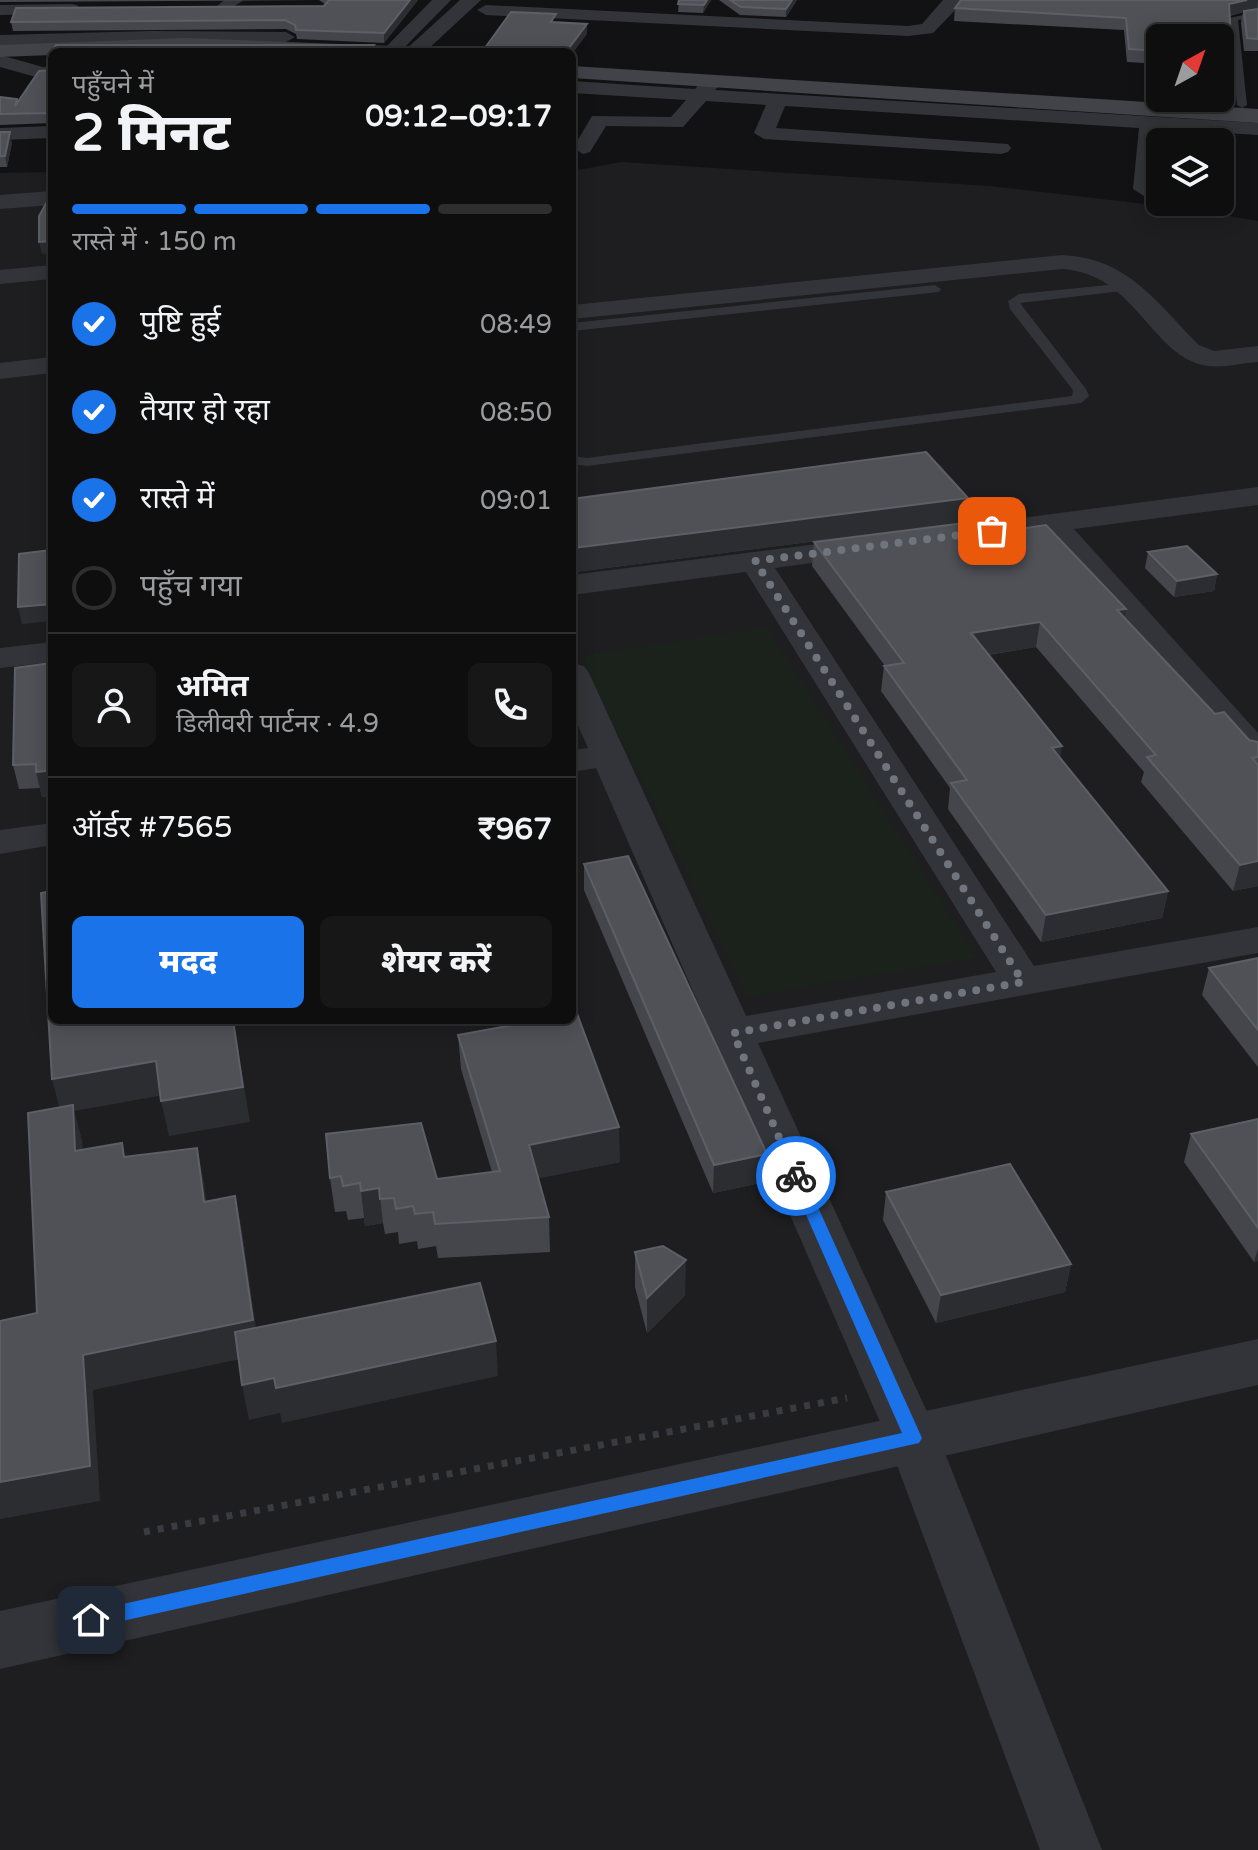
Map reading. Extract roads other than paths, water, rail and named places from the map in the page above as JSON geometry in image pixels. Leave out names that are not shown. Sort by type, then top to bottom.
[{"type":"main road","points":[[70,48],[295,42],[353,48]]},
{"type":"main road","points":[[0,51],[48,49]]},
{"type":"main road","points":[[0,60],[48,57]]},
{"type":"main road","points":[[576,62],[1253,109]]},
{"type":"main road","points":[[576,72],[706,88],[1253,109]]},
{"type":"street","points":[[395,48],[442,0]]},
{"type":"street","points":[[608,17],[620,0]]},
{"type":"street","points":[[419,48],[485,3],[608,17],[919,30],[927,29],[956,0]]},
{"type":"street","points":[[467,31],[485,3]]},
{"type":"street","points":[[223,5],[256,7]]},
{"type":"street","points":[[708,22],[719,5],[823,11]]},
{"type":"street","points":[[0,10],[90,9]]},
{"type":"street","points":[[0,41],[152,36],[295,42]]},
{"type":"street","points":[[0,60],[48,72]]},
{"type":"street","points":[[576,87],[706,88],[778,99],[1149,125],[1258,129]]},
{"type":"street","points":[[583,148],[599,120],[676,123],[706,88]]},
{"type":"street","points":[[778,99],[760,141],[905,142],[1001,148]]},
{"type":"street","points":[[905,142],[916,109]]},
{"type":"street","points":[[1000,170],[1003,114]]},
{"type":"street","points":[[1144,189],[1149,125]]},
{"type":"street","points":[[0,134],[48,132]]},
{"type":"street","points":[[0,202],[48,198]]},
{"type":"street","points":[[576,312],[1062,262],[1084,263],[1102,269],[1127,287],[1190,350],[1211,359],[1258,354]]},
{"type":"street","points":[[0,277],[48,272]]},
{"type":"street","points":[[0,371],[48,365]]},
{"type":"street","points":[[576,584],[1258,496]]},
{"type":"street","points":[[1052,523],[1258,755]]},
{"type":"street","points":[[755,561],[1023,982]]},
{"type":"street","points":[[0,658],[48,652]]},
{"type":"street","points":[[576,691],[591,759],[733,1033],[903,1415],[1071,1850]]},
{"type":"street","points":[[0,842],[48,835]]},
{"type":"street","points":[[733,1033],[1258,940]]},
{"type":"street","points":[[0,1640],[903,1415],[1258,1362]]},
{"type":"lane","points":[[1253,109],[1233,18],[1258,15]]},
{"type":"lane","points":[[576,461],[587,462],[1076,400],[1082,396],[1079,389],[1014,306],[1014,301],[1127,287]]},
{"type":"lane","points":[[576,327],[935,289]]}]
